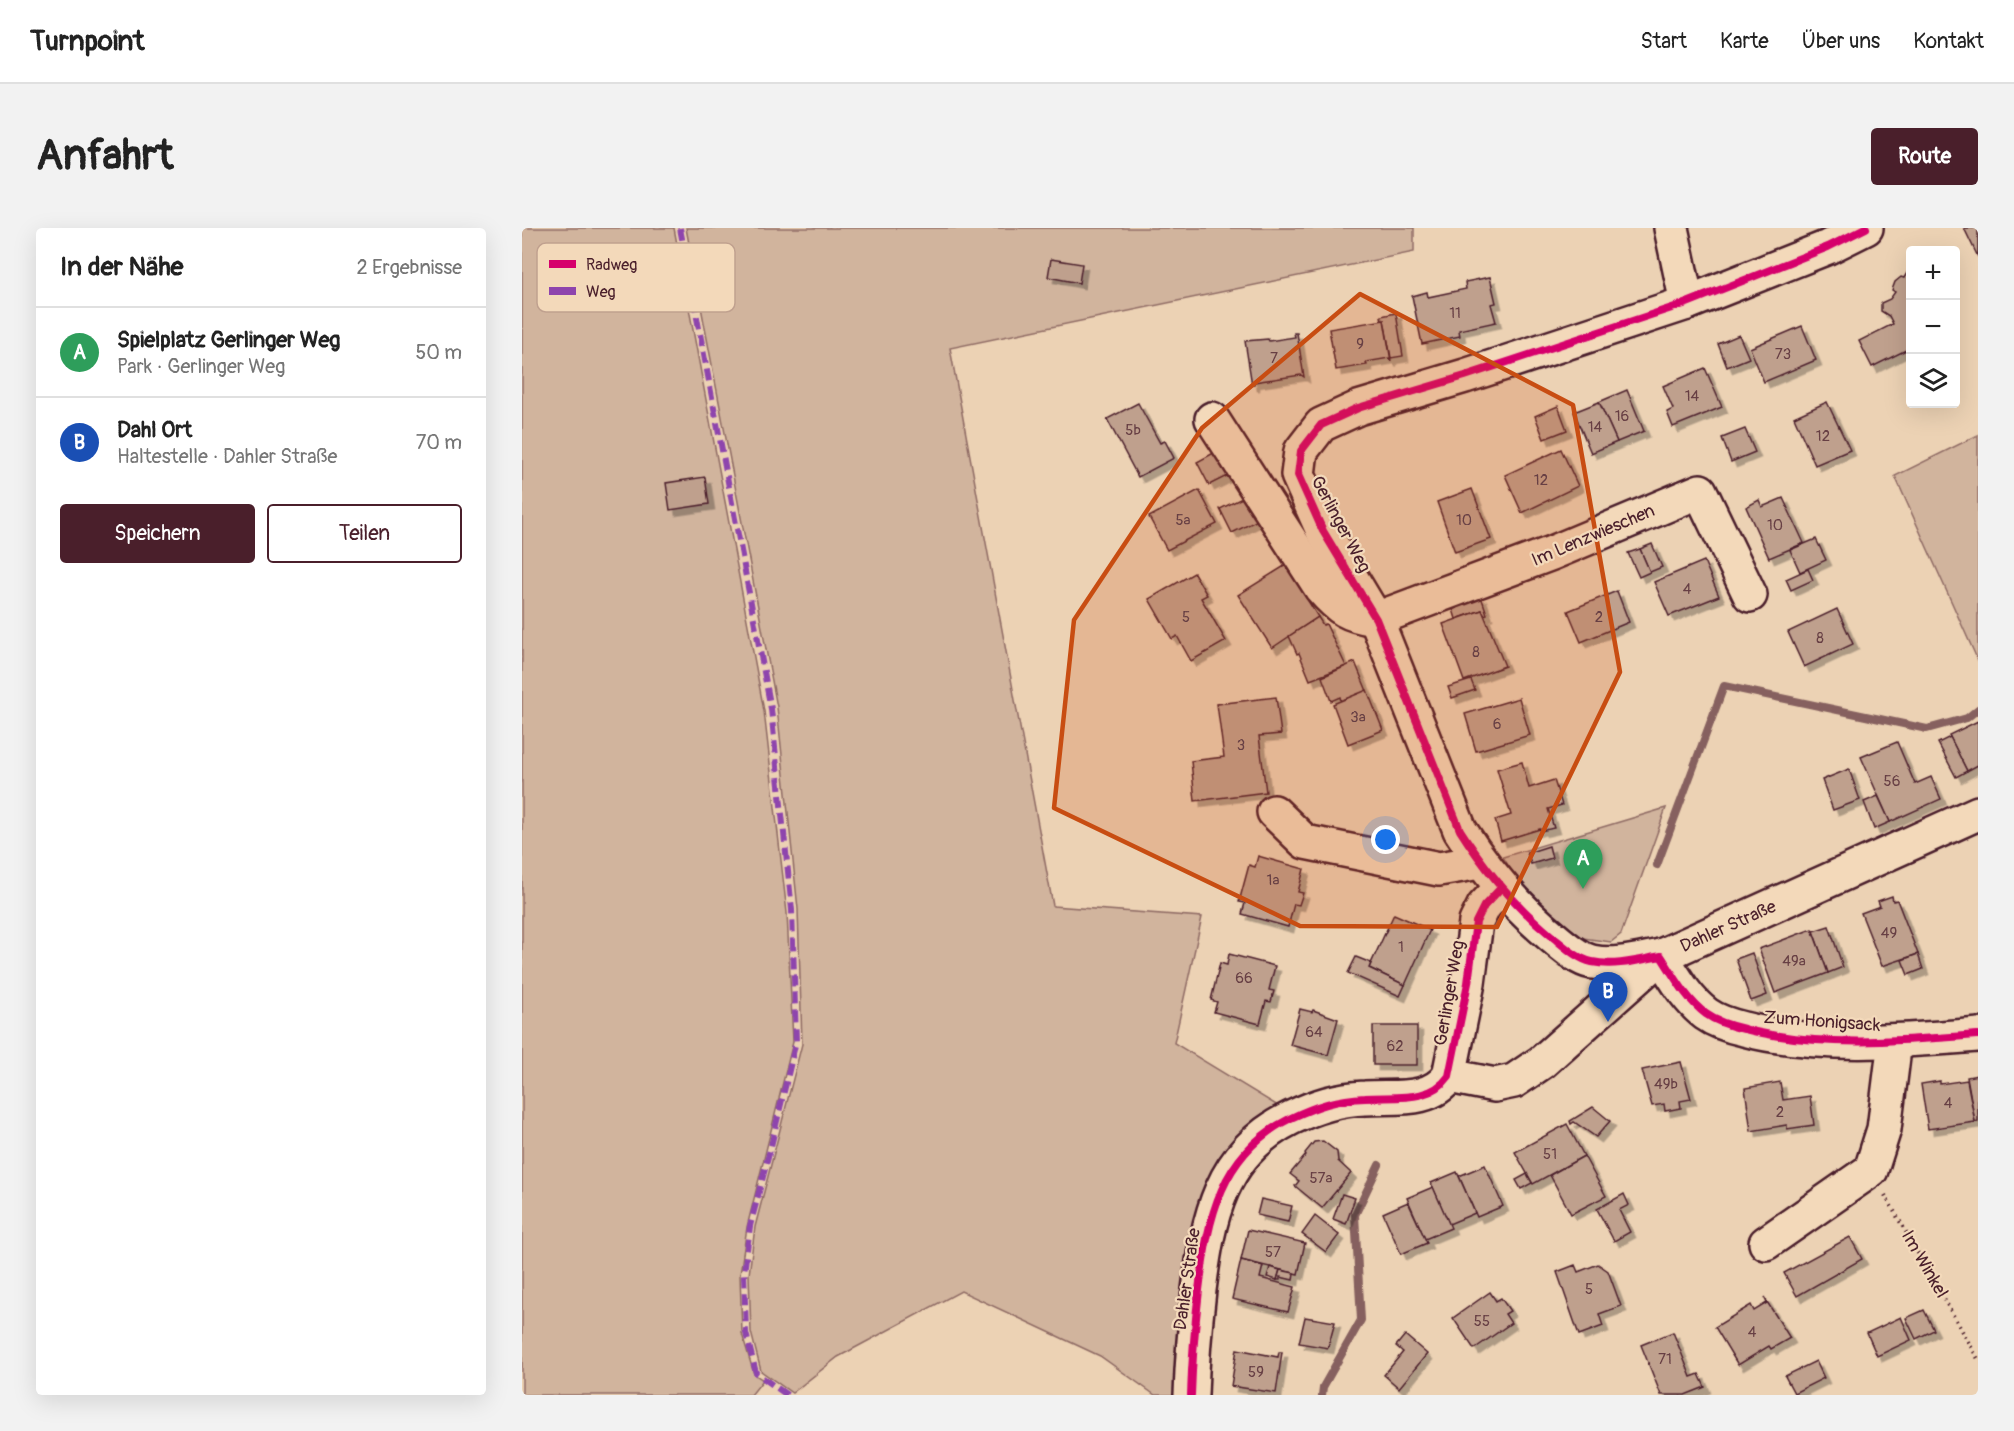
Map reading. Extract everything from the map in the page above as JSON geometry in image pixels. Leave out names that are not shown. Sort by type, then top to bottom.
[{"type":"street","points":[[1671,228],[1687,303]]},
{"type":"street","name":"Gerlinger Weg","points":[[1661,956],[1618,963],[1592,962],[1582,958],[1548,933],[1501,888],[1480,862],[1460,830],[1376,619],[1323,531],[1298,476],[1301,451],[1322,424],[1358,408],[1465,376],[1687,303],[1828,247],[1866,228]]},
{"type":"street","points":[[1212,419],[1321,588],[1335,605],[1353,616],[1376,619]]},
{"type":"street","name":"Im Lenzwieschen","points":[[1376,619],[1552,553],[1700,490],[1750,595]]},
{"type":"street","points":[[1274,812],[1305,842],[1438,869],[1480,862]]},
{"type":"street","name":"Dahler Straße","points":[[1191,1395],[1192,1351],[1204,1247],[1213,1211],[1226,1178],[1245,1151],[1263,1136],[1283,1122],[1314,1107],[1350,1099],[1426,1095],[1443,1086],[1449,1076],[1495,1085],[1514,1081],[1542,1062],[1661,956],[1978,813]]},
{"type":"street","name":"Gerlinger Weg","points":[[1449,1076],[1468,983],[1476,922],[1484,906],[1501,888]]},
{"type":"street","name":"Zum Honigsack","points":[[1661,956],[1685,994],[1706,1014],[1725,1024],[1780,1036],[1895,1041],[1978,1035]]},
{"type":"street","points":[[1766,1243],[1871,1170],[1884,1130],[1895,1041]]},
{"type":"highlighted area","points":[[1360,294],[1573,405],[1620,672],[1497,927],[1300,926],[1054,808],[1074,620],[1202,428]]},
{"type":"shaded area","points":[[522,228],[674,228],[677,243],[537,243],[537,312],[690,312],[764,711],[787,913],[793,1042],[747,1227],[740,1275],[742,1334],[754,1374],[763,1380],[751,1395],[522,1395]]},
{"type":"shaded area","points":[[686,228],[1414,228],[1414,252],[950,348],[1053,906],[1202,917],[1174,1043],[1278,1106],[1237,1145],[1187,1395],[1155,1395],[1100,1356],[961,1291],[838,1357],[792,1393],[761,1371],[751,1332],[749,1275],[755,1227],[802,1044],[798,909],[777,707],[702,312],[735,312],[735,243],[689,243]]},
{"type":"shaded area","points":[[1978,435],[1978,661],[1895,476]]},
{"type":"shaded area","points":[[1666,808],[1621,934],[1611,942],[1583,938],[1547,909],[1511,870],[1503,857]]},
{"type":"building","points":[[1964,228],[1978,228],[1978,257]]},
{"type":"building","points":[[1051,259],[1082,264],[1079,283],[1048,277]]},
{"type":"building","points":[[1906,275],[1906,350],[1872,367],[1859,341],[1893,324],[1889,316],[1881,311],[1881,303],[1890,299],[1895,292],[1892,290],[1895,282],[1901,277],[1904,278]]},
{"type":"building","points":[[1490,277],[1496,303],[1491,304],[1496,322],[1459,330],[1460,336],[1422,344],[1412,296],[1427,292],[1428,297],[1466,289],[1465,282]]},
{"type":"building","points":[[1396,313],[1403,356],[1391,358],[1384,320],[1382,321],[1381,316]]},
{"type":"building","points":[[1384,320],[1391,361],[1389,358],[1366,362],[1367,365],[1336,370],[1329,329]]},
{"type":"building","points":[[1802,326],[1816,360],[1764,382],[1750,348]]},
{"type":"building","points":[[1294,333],[1297,333],[1304,377],[1301,375],[1254,382],[1252,385],[1245,341],[1268,339],[1269,341],[1295,337]]},
{"type":"building","points":[[1739,335],[1749,358],[1727,367],[1718,344]]},
{"type":"building","points":[[1705,368],[1722,407],[1673,427],[1667,412],[1673,409],[1663,386]]},
{"type":"building","points":[[1627,390],[1644,431],[1617,442],[1599,402]]},
{"type":"building","points":[[1599,402],[1617,442],[1591,453],[1574,412]]},
{"type":"building","points":[[1827,402],[1850,450],[1815,465],[1794,417]]},
{"type":"building","points":[[1138,403],[1160,443],[1165,441],[1174,458],[1138,477],[1107,419]]},
{"type":"building","points":[[1558,406],[1567,430],[1544,439],[1535,416]]},
{"type":"building","points":[[1745,429],[1755,452],[1731,462],[1722,438]]},
{"type":"building","points":[[1221,449],[1235,472],[1209,485],[1197,462]]},
{"type":"building","points":[[1561,449],[1578,486],[1522,513],[1505,475]]},
{"type":"building","points":[[705,477],[709,504],[670,510],[666,483]]},
{"type":"building","points":[[1472,489],[1491,539],[1455,552],[1437,502]]},
{"type":"building","points":[[1199,490],[1217,524],[1167,550],[1149,517]]},
{"type":"building","points":[[1246,496],[1258,520],[1232,533],[1220,509]]},
{"type":"building","points":[[1783,498],[1804,543],[1769,558],[1746,507],[1759,500],[1762,507]]},
{"type":"building","points":[[1816,539],[1826,560],[1800,572],[1790,550]]},
{"type":"building","points":[[1652,544],[1662,567],[1650,572],[1640,549]]},
{"type":"building","points":[[1640,549],[1650,572],[1639,577],[1628,553]]},
{"type":"building","points":[[1704,561],[1719,596],[1669,616],[1654,582]]},
{"type":"building","points":[[1286,565],[1318,617],[1272,648],[1238,595]]},
{"type":"building","points":[[1808,569],[1813,580],[1791,590],[1786,579]]},
{"type":"building","points":[[1194,573],[1207,595],[1201,598],[1226,641],[1191,661],[1177,636],[1172,639],[1149,599]]},
{"type":"building","points":[[1617,591],[1629,622],[1581,642],[1568,611]]},
{"type":"building","points":[[1481,596],[1487,614],[1484,615],[1482,610],[1456,619],[1452,606]]},
{"type":"building","points":[[1837,609],[1853,644],[1804,667],[1788,632]]},
{"type":"building","points":[[1482,610],[1505,666],[1464,681],[1443,624]]},
{"type":"building","points":[[1318,617],[1323,625],[1326,624],[1346,666],[1310,680],[1289,636]]},
{"type":"building","points":[[1355,662],[1367,691],[1341,701],[1340,697],[1331,701],[1322,677]]},
{"type":"building","points":[[1471,680],[1475,690],[1452,698],[1448,687]]},
{"type":"building","points":[[1367,690],[1383,730],[1348,744],[1333,704]]},
{"type":"building","points":[[1276,697],[1281,734],[1259,736],[1266,792],[1195,801],[1191,761],[1224,757],[1217,704]]},
{"type":"building","points":[[1519,698],[1530,735],[1476,751],[1465,714]]},
{"type":"building","points":[[1978,721],[1978,765],[1967,771],[1949,735]]},
{"type":"building","points":[[1950,737],[1967,771],[1956,777],[1938,743]]},
{"type":"building","points":[[1897,742],[1915,784],[1931,777],[1941,799],[1890,822],[1861,757]]},
{"type":"building","points":[[1522,762],[1529,788],[1554,780],[1562,805],[1548,809],[1554,828],[1541,831],[1540,829],[1501,841],[1495,820],[1511,815],[1497,769]]},
{"type":"building","points":[[1849,769],[1860,800],[1833,810],[1822,780]]},
{"type":"building","points":[[1878,796],[1890,822],[1874,829],[1864,802]]},
{"type":"building","points":[[1549,846],[1552,858],[1531,864],[1527,853]]},
{"type":"building","points":[[1258,856],[1304,869],[1298,892],[1303,893],[1299,905],[1294,904],[1288,927],[1242,914],[1245,903],[1239,902],[1249,865],[1255,867]]},
{"type":"building","points":[[1892,896],[1893,901],[1897,900],[1918,954],[1882,966],[1861,913],[1880,906],[1878,901]]},
{"type":"building","points":[[1394,914],[1430,930],[1405,985],[1369,968]]},
{"type":"building","points":[[1829,926],[1843,967],[1828,973],[1813,931]]},
{"type":"building","points":[[1812,929],[1828,973],[1775,993],[1759,949]]},
{"type":"building","points":[[1752,953],[1767,995],[1751,1001],[1736,959]]},
{"type":"building","points":[[1229,954],[1275,966],[1269,990],[1274,991],[1271,1002],[1266,1001],[1260,1024],[1214,1012],[1217,1002],[1211,1000],[1220,963],[1227,965]]},
{"type":"building","points":[[1918,954],[1923,969],[1908,975],[1902,960]]},
{"type":"building","points":[[1356,957],[1371,963],[1369,968],[1405,985],[1400,996],[1348,973]]},
{"type":"building","points":[[1300,1009],[1312,1012],[1313,1010],[1338,1019],[1328,1055],[1290,1045]]},
{"type":"building","points":[[1373,1026],[1417,1026],[1417,1065],[1373,1065]]},
{"type":"building","points":[[1681,1062],[1691,1099],[1680,1101],[1681,1108],[1665,1111],[1664,1104],[1652,1106],[1642,1070]]},
{"type":"building","points":[[1978,1075],[1978,1121],[1975,1122],[1967,1077]]},
{"type":"building","points":[[1967,1080],[1975,1122],[1928,1129],[1921,1084]]},
{"type":"building","points":[[1780,1082],[1783,1100],[1810,1096],[1814,1125],[1787,1129],[1787,1125],[1751,1131],[1745,1088]]},
{"type":"building","points":[[1593,1107],[1610,1121],[1596,1137],[1574,1122],[1571,1124],[1570,1121]]},
{"type":"building","points":[[1567,1124],[1584,1156],[1533,1184],[1515,1152]]},
{"type":"building","points":[[1323,1141],[1337,1152],[1338,1161],[1351,1173],[1322,1208],[1295,1186],[1299,1181],[1290,1174],[1314,1142]]},
{"type":"building","points":[[1584,1156],[1606,1196],[1571,1214],[1550,1175]]},
{"type":"building","points":[[1485,1165],[1503,1206],[1477,1217],[1459,1176]]},
{"type":"building","points":[[1457,1172],[1475,1213],[1449,1224],[1431,1183]]},
{"type":"building","points":[[1527,1174],[1532,1183],[1521,1189],[1516,1180]]},
{"type":"building","points":[[1433,1187],[1451,1228],[1425,1239],[1407,1198]]},
{"type":"building","points":[[1342,1194],[1355,1198],[1346,1224],[1333,1219]]},
{"type":"building","points":[[1624,1194],[1629,1205],[1619,1210],[1630,1232],[1614,1241],[1597,1209]]},
{"type":"building","points":[[1261,1199],[1292,1206],[1288,1222],[1257,1215]]},
{"type":"building","points":[[1408,1202],[1427,1243],[1401,1254],[1383,1213]]},
{"type":"building","points":[[1315,1216],[1339,1235],[1326,1252],[1302,1234]]},
{"type":"building","points":[[1248,1230],[1305,1243],[1298,1274],[1241,1260]]},
{"type":"building","points":[[1850,1237],[1862,1259],[1797,1296],[1784,1273]]},
{"type":"building","points":[[1241,1260],[1263,1266],[1260,1278],[1295,1287],[1288,1312],[1232,1299]]},
{"type":"building","points":[[1598,1264],[1608,1271],[1621,1306],[1599,1314],[1603,1326],[1579,1335],[1557,1272],[1575,1265],[1578,1272]]},
{"type":"building","points":[[1270,1267],[1280,1270],[1277,1280],[1267,1277]]},
{"type":"building","points":[[1280,1270],[1294,1273],[1293,1280],[1280,1277],[1280,1280],[1277,1280]]},
{"type":"building","points":[[1490,1292],[1496,1301],[1501,1298],[1510,1311],[1505,1314],[1511,1323],[1474,1349],[1453,1318]]},
{"type":"building","points":[[1764,1297],[1790,1338],[1771,1349],[1769,1346],[1738,1365],[1715,1327],[1751,1305],[1754,1311],[1767,1303]]},
{"type":"building","points":[[1924,1310],[1934,1330],[1916,1339],[1906,1318]]},
{"type":"building","points":[[1305,1317],[1335,1322],[1328,1348],[1299,1343]]},
{"type":"building","points":[[1901,1317],[1911,1340],[1877,1356],[1867,1333]]},
{"type":"building","points":[[1673,1332],[1691,1377],[1699,1374],[1705,1387],[1685,1395],[1661,1395],[1641,1345]]},
{"type":"building","points":[[1405,1335],[1427,1354],[1399,1388],[1384,1375],[1403,1352],[1396,1346]]},
{"type":"building","points":[[1237,1349],[1278,1357],[1279,1352],[1282,1352],[1276,1393],[1231,1386]]},
{"type":"building","points":[[1816,1361],[1824,1378],[1794,1393],[1785,1376]]},
{"type":"waterway","points":[[1657,865],[1724,686],[1927,729],[1967,718],[1978,709]]},
{"type":"waterway","points":[[1322,1395],[1323,1387],[1361,1320],[1355,1215],[1379,1165]]},
{"type":"marked path","points":[[680,228],[683,243]]},
{"type":"marked path","points":[[696,312],[771,709],[792,910],[796,1041],[750,1226],[744,1273],[746,1333],[756,1373],[787,1395]]},
{"type":"cycle path","points":[[1866,228],[1828,247],[1687,303],[1465,376],[1358,408],[1321,425],[1301,451],[1298,475],[1323,531],[1376,619],[1460,830],[1480,860],[1503,888],[1527,914],[1563,945],[1582,958],[1609,964],[1661,956],[1681,987],[1699,1008],[1715,1019],[1744,1029],[1772,1035],[1830,1041],[1890,1041],[1978,1035]]},
{"type":"cycle path","points":[[1191,1395],[1198,1303],[1207,1238],[1213,1213],[1233,1169],[1248,1150],[1267,1132],[1309,1110],[1346,1100],[1412,1096],[1432,1091],[1441,1085],[1449,1076],[1468,983],[1476,922],[1484,906],[1501,888]]},
{"type":"place","name":"Spielplatz Gerlinger Weg","points":[[1583,889]]},
{"type":"place","name":"Dahl Ort","points":[[1608,1022]]}]
